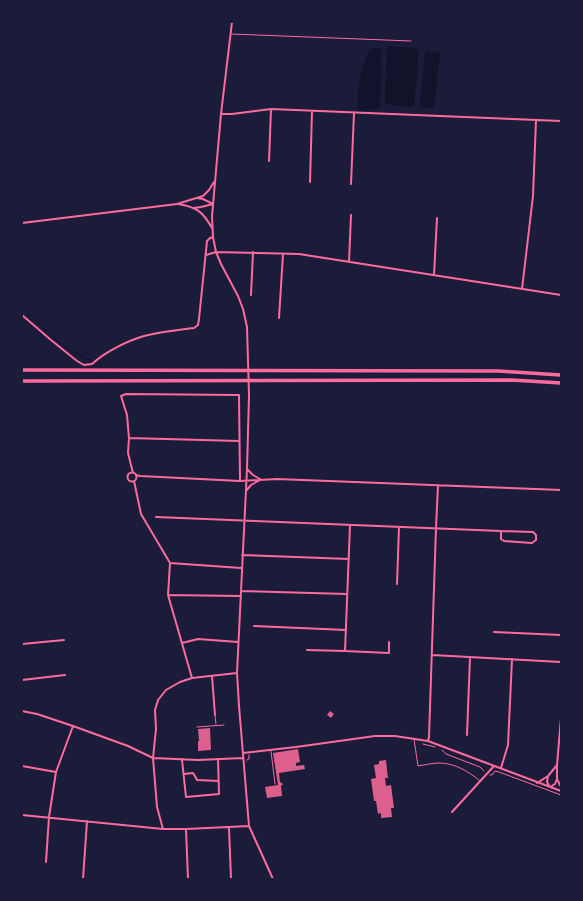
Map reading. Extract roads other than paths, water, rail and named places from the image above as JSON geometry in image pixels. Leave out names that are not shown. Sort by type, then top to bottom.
[{"type":"highway","points":[[22,370],[498,371],[561,375]]},
{"type":"highway","points":[[22,381],[512,380],[561,383]]},
{"type":"street","points":[[232,22],[214,182],[212,229],[216,252],[238,296],[245,314],[247,327],[247,468],[237,673],[249,826],[273,879]]},
{"type":"street","points":[[221,114],[271,109],[561,121]]},
{"type":"street","points":[[269,161],[271,109]]},
{"type":"street","points":[[310,182],[312,111]]},
{"type":"street","points":[[351,184],[354,113]]},
{"type":"street","points":[[522,289],[533,196],[536,120]]},
{"type":"street","points":[[22,223],[177,204],[203,196],[214,182]]},
{"type":"street","points":[[197,198],[213,204]]},
{"type":"street","points":[[177,204],[199,210],[212,229]]},
{"type":"street","points":[[193,208],[213,204]]},
{"type":"street","points":[[349,262],[351,215]]},
{"type":"street","points":[[434,276],[437,218]]},
{"type":"street","points":[[22,315],[77,361],[84,365],[92,364],[132,340],[145,336],[194,328],[198,326],[207,241],[213,237]]},
{"type":"street","points":[[206,255],[216,252],[299,254],[561,295]]},
{"type":"street","points":[[251,295],[253,252]]},
{"type":"street","points":[[279,318],[282,254]]},
{"type":"street","points":[[240,481],[239,395],[126,394],[121,396],[127,415],[129,438],[128,453],[133,473],[140,476],[240,481],[277,479],[561,490]]},
{"type":"street","points":[[129,438],[240,441]]},
{"type":"street","points":[[247,468],[253,476],[261,479]]},
{"type":"street","points":[[133,473],[129,474],[128,478],[130,481],[134,481]]},
{"type":"street","points":[[136,475],[137,477],[134,481],[141,514],[170,563],[168,595],[192,678]]},
{"type":"street","points":[[245,491],[261,479]]},
{"type":"street","points":[[428,741],[430,737],[438,485]]},
{"type":"street","points":[[156,517],[533,532],[536,535],[536,540],[532,543],[504,541],[501,539],[501,531]]},
{"type":"street","points":[[345,651],[350,525]]},
{"type":"street","points":[[397,584],[399,527]]},
{"type":"street","points":[[242,555],[349,559]]},
{"type":"street","points":[[170,563],[241,568]]},
{"type":"street","points":[[241,590],[347,594]]},
{"type":"street","points":[[168,595],[240,596]]},
{"type":"street","points":[[254,626],[346,630]]},
{"type":"street","points":[[494,632],[561,635]]},
{"type":"street","points":[[182,643],[198,639],[238,642]]},
{"type":"street","points":[[22,644],[64,640]]},
{"type":"street","points":[[307,650],[389,653],[389,642]]},
{"type":"street","points":[[432,655],[561,662]]},
{"type":"street","points":[[467,735],[470,656]]},
{"type":"street","points":[[501,768],[508,745],[512,659]]},
{"type":"street","points":[[163,829],[157,808],[153,758],[156,729],[155,710],[158,700],[166,690],[180,682],[192,678],[237,673]]},
{"type":"street","points":[[22,680],[65,675]]},
{"type":"street","points":[[212,676],[215,715]]},
{"type":"street","points":[[22,711],[37,714],[73,726],[128,746],[153,758],[182,760],[243,759]]},
{"type":"street","points":[[550,787],[555,784],[557,779],[561,718]]},
{"type":"street","points":[[46,862],[49,817],[56,772],[73,726]]},
{"type":"street","points":[[243,753],[375,736],[395,736],[428,741],[561,792]]},
{"type":"street","points":[[182,760],[186,797],[219,794],[218,759]]},
{"type":"street","points":[[537,783],[548,776],[557,765]]},
{"type":"street","points":[[22,766],[56,772]]},
{"type":"street","points":[[452,812],[494,766]]},
{"type":"street","points":[[184,774],[192,773],[197,780],[219,781]]},
{"type":"street","points":[[548,776],[547,782],[550,787]]},
{"type":"street","points":[[557,779],[561,787]]},
{"type":"street","points":[[22,815],[163,829],[229,828],[249,826]]},
{"type":"street","points":[[83,879],[87,821]]},
{"type":"street","points":[[229,828],[231,879]]},
{"type":"street","points":[[186,829],[188,879]]},
{"type":"lane","points":[[231,34],[411,41]]},
{"type":"lane","points":[[215,715],[216,725]]},
{"type":"lane","points":[[197,727],[224,724]]},
{"type":"lane","points":[[414,740],[418,766],[445,764],[458,767],[465,770],[480,781]]},
{"type":"lane","points":[[271,750],[275,784]]},
{"type":"waterway","points":[[22,309],[60,343],[77,354],[102,366]]}]
